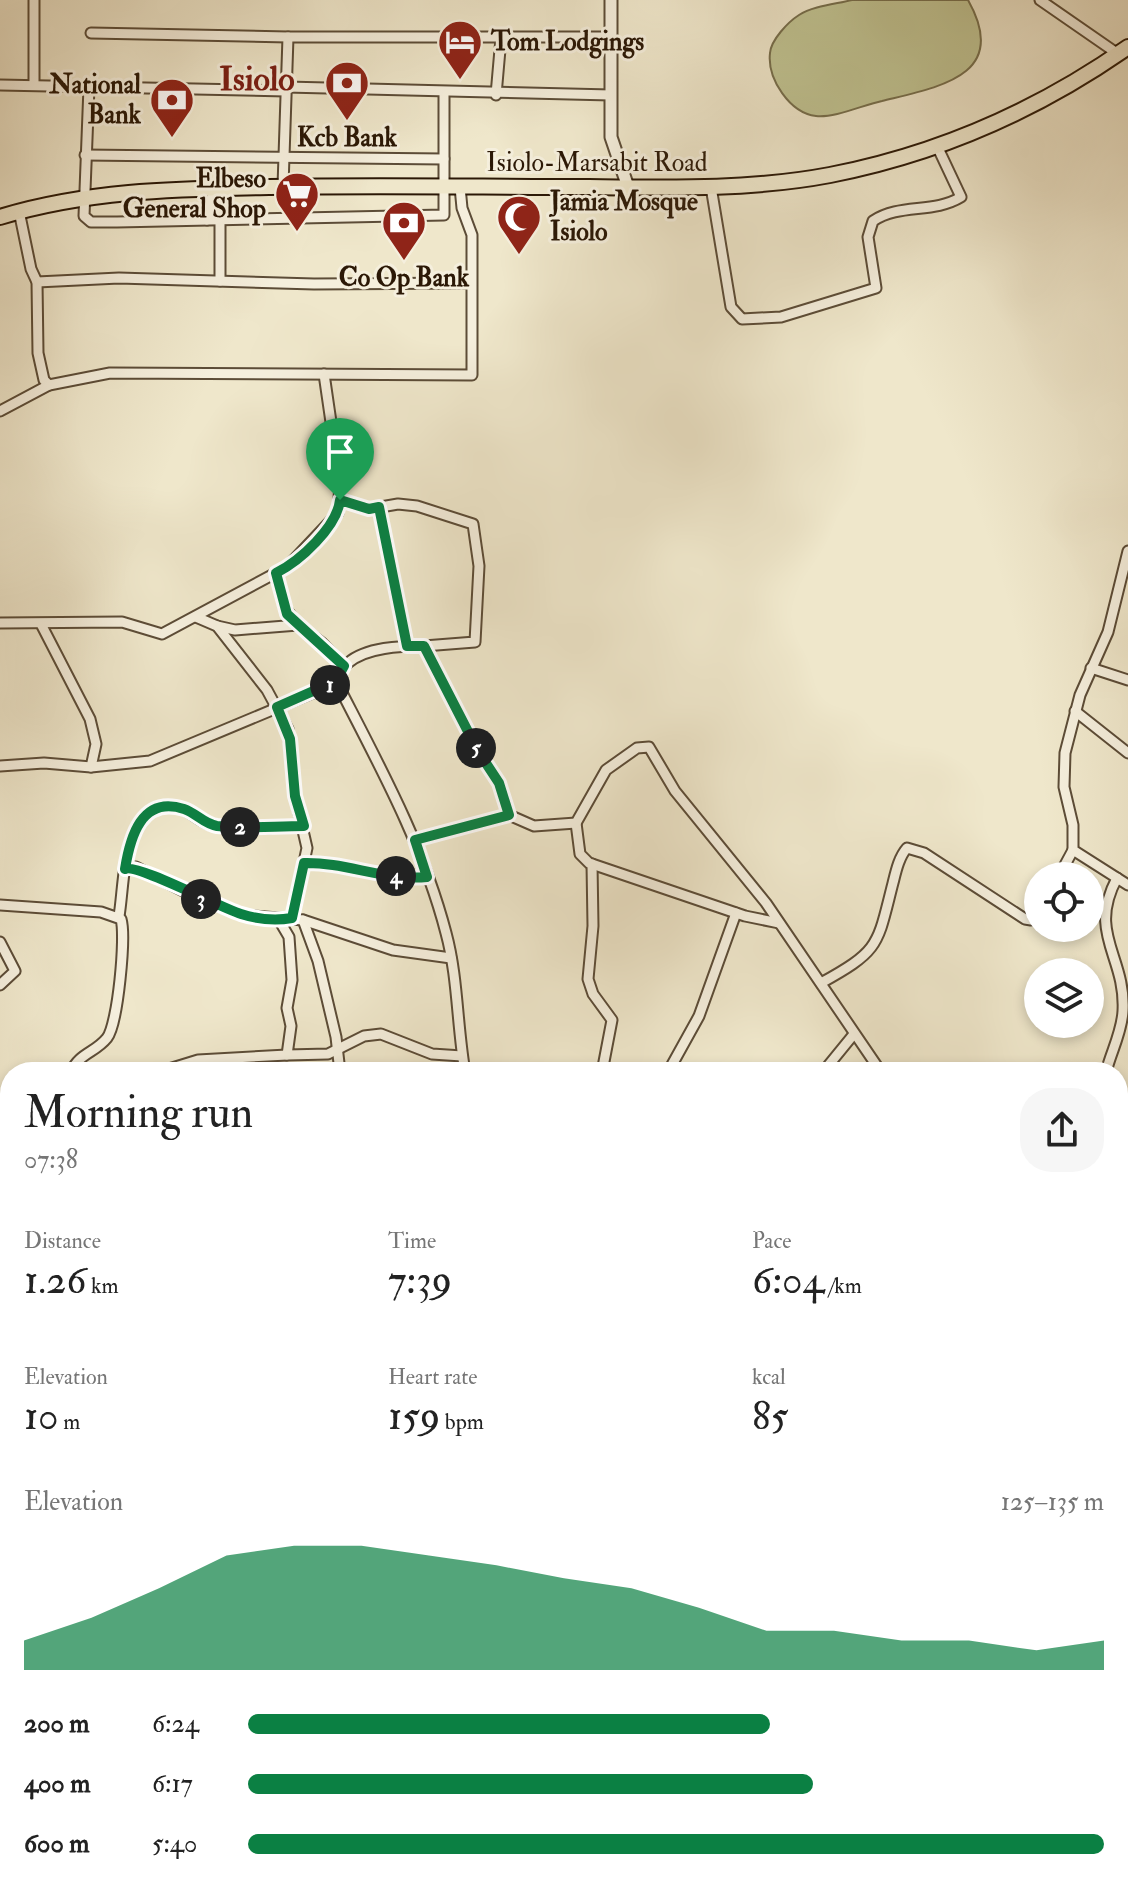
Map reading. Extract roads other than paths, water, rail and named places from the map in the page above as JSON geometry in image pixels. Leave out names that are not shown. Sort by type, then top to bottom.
[{"type":"highway","name":"Isiolo-Marsabit Road","points":[[0,217],[82,196],[214,188],[711,187],[830,175],[937,146],[1043,100],[1123,51]]},
{"type":"street","points":[[34,0],[34,85]]},
{"type":"street","points":[[611,0],[612,142],[628,187]]},
{"type":"street","points":[[1040,0],[1123,51]]},
{"type":"street","points":[[91,33],[288,37],[611,37]]},
{"type":"street","points":[[288,37],[284,155],[295,218]]},
{"type":"street","points":[[496,95],[501,38]]},
{"type":"street","points":[[0,85],[611,95]]},
{"type":"street","points":[[89,87],[82,196],[84,216],[91,222],[444,215],[444,93]]},
{"type":"street","points":[[711,187],[728,301],[742,319],[771,319],[876,288],[868,237],[873,221],[890,212],[935,208],[961,197],[937,146]]},
{"type":"street","points":[[85,155],[444,159]]},
{"type":"street","points":[[0,411],[49,385],[110,373],[472,375],[472,235],[462,208],[460,187]]},
{"type":"street","points":[[207,220],[214,188]]},
{"type":"street","points":[[19,211],[31,269],[37,282],[38,353],[44,380],[49,385]]},
{"type":"street","points":[[220,220],[220,281]]},
{"type":"street","points":[[37,282],[119,278],[471,283]]},
{"type":"street","points":[[0,623],[122,622],[162,634],[296,560],[338,513],[340,500],[324,374]]},
{"type":"street","points":[[0,766],[44,763],[91,767],[133,764],[164,757],[336,681],[344,666],[369,654],[407,646],[475,642],[479,566],[473,524],[417,506],[398,504],[369,509],[340,500]]},
{"type":"street","points":[[379,507],[407,646]]},
{"type":"street","points":[[1067,862],[1073,850],[1073,825],[1063,777],[1075,711],[1108,632],[1128,551]]},
{"type":"street","points":[[276,573],[284,606],[298,625],[322,643],[344,666]]},
{"type":"street","points":[[196,617],[235,630],[298,625]]},
{"type":"street","points":[[41,624],[90,719],[96,744],[91,767]]},
{"type":"street","points":[[217,626],[277,707],[290,739],[295,796],[307,848],[292,918]]},
{"type":"street","points":[[424,646],[473,742],[499,783],[509,815]]},
{"type":"street","points":[[1091,668],[1128,680]]},
{"type":"street","points":[[336,681],[415,840],[451,958],[463,1062]]},
{"type":"street","points":[[1075,711],[1128,753]]},
{"type":"street","points":[[779,923],[736,913],[592,864],[581,857],[576,823],[606,770],[630,751],[648,746],[684,804],[779,923],[874,1062]]},
{"type":"street","points":[[76,1062],[105,1041],[113,1024],[121,977],[123,926],[119,916],[125,869],[131,833],[147,816],[161,808],[183,809],[213,825],[304,826]]},
{"type":"street","points":[[415,840],[509,815],[534,826],[576,823]]},
{"type":"street","points":[[821,983],[856,962],[881,935],[894,878],[907,848],[924,853],[1024,918]]},
{"type":"street","points":[[1073,850],[1128,885]]},
{"type":"street","points":[[304,863],[374,870],[388,876],[427,877]]},
{"type":"street","points":[[592,864],[593,926],[588,979],[593,994],[612,1020],[604,1062]]},
{"type":"street","points":[[125,869],[136,867],[193,896],[242,915],[303,920],[393,950],[451,958]]},
{"type":"street","points":[[1109,1062],[1123,1010],[1118,969],[1103,925],[1105,905],[1117,878]]},
{"type":"street","points":[[0,905],[34,905],[119,916]]},
{"type":"street","points":[[674,1062],[699,1016],[736,913]]},
{"type":"street","points":[[279,920],[290,944],[292,986],[287,1008],[291,1026],[287,1055]]},
{"type":"street","points":[[303,920],[318,961],[336,1037],[338,1062]]},
{"type":"street","points":[[0,942],[15,971],[0,985]]},
{"type":"street","points":[[192,1062],[335,1050],[364,1036],[381,1034],[432,1054],[462,1056]]},
{"type":"street","points":[[831,1062],[854,1034]]},
{"type":"place","name":"Tom Lodgings","points":[[460,81]]},
{"type":"place","name":"Kcb Bank","points":[[347,122]]},
{"type":"place","name":"National Bank","points":[[172,139]]},
{"type":"place","name":"Elbeso General Shop","points":[[297,233]]},
{"type":"place","name":"Jamia Mosque Isiolo","points":[[519,256]]},
{"type":"place","name":"Co Op Bank","points":[[404,262]]},
{"type":"district","name":"Isiolo","points":[[257,79]]}]
